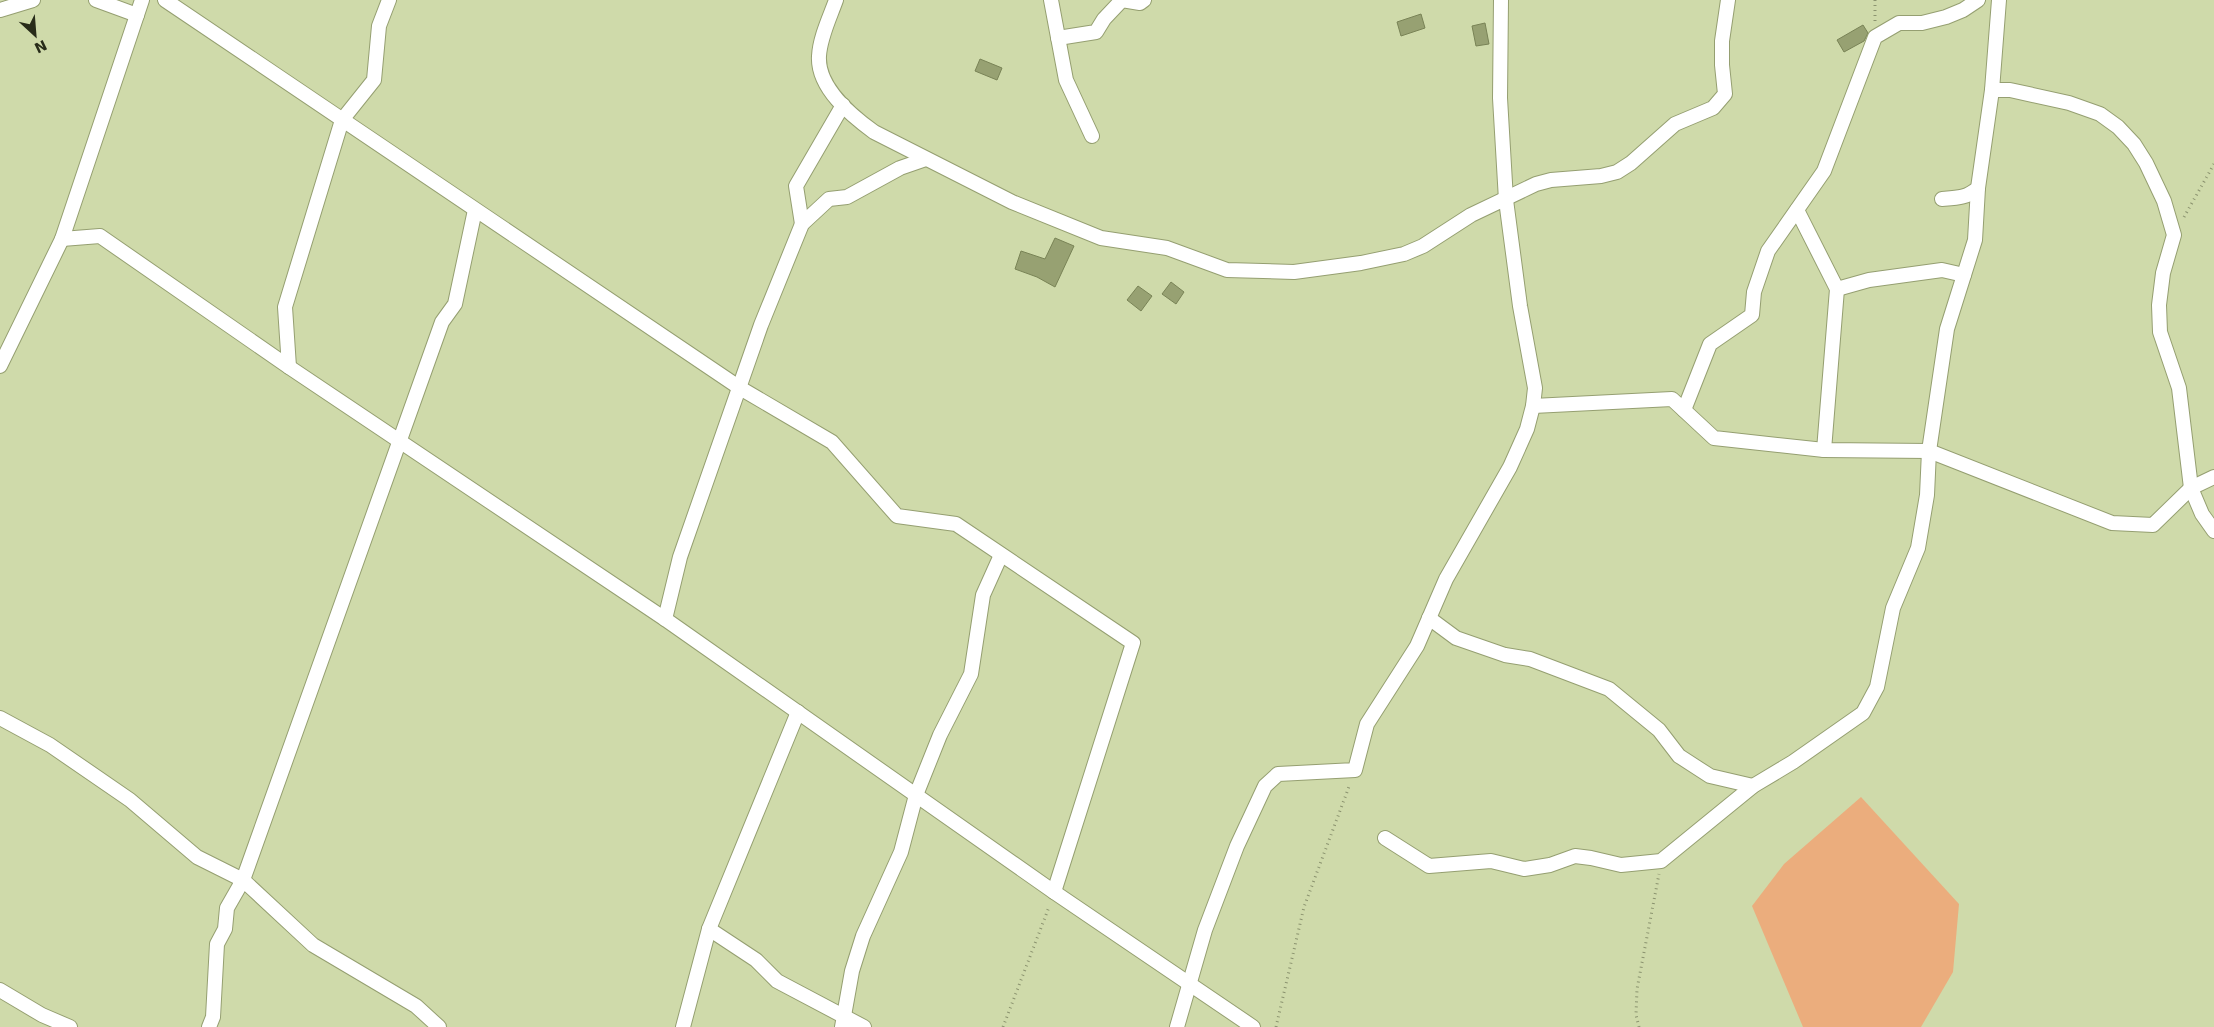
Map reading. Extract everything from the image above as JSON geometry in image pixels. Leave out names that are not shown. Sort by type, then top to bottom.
[{"type":"street","points":[[0,10],[33,0]]},
{"type":"street","points":[[96,0],[137,15]]},
{"type":"street","points":[[0,366],[62,239],[142,0]]},
{"type":"street","points":[[166,0],[740,388],[832,442],[897,516],[956,524],[1133,643],[1054,892]]},
{"type":"street","points":[[290,367],[285,307],[342,120],[374,80],[379,26],[390,0]]},
{"type":"street","points":[[836,0],[819,56],[821,70],[827,84],[843,105],[874,132],[1012,202],[1101,238],[1167,248],[1227,270],[1246,272],[1294,272],[1361,263],[1404,254],[1422,246],[1471,215],[1506,200],[1536,184],[1551,180],[1601,176],[1616,172],[1631,163],[1674,124],[1713,108],[1725,94],[1722,40],[1728,0]]},
{"type":"street","points":[[1052,0],[1066,80],[1092,136]]},
{"type":"street","points":[[1058,38],[1096,32],[1104,19],[1122,0],[1140,3],[1144,0]]},
{"type":"street","points":[[1177,1027],[1205,930],[1236,846],[1265,786],[1278,774],[1355,770],[1366,724],[1417,646],[1455,561],[1480,522],[1510,467],[1527,429],[1535,388],[1520,306],[1506,200],[1500,98],[1501,0]]},
{"type":"street","points":[[1684,410],[1710,344],[1752,315],[1754,292],[1768,251],[1817,182],[1829,161],[1874,37],[1899,22],[1922,23],[1946,17],[1963,10],[1978,0]]},
{"type":"street","points":[[1385,838],[1429,866],[1491,861],[1524,870],[1550,865],[1575,856],[1621,866],[1660,861],[1753,786],[1793,762],[1863,713],[1877,687],[1893,608],[1918,548],[1926,495],[1929,451],[1947,328],[1975,240],[1978,188],[1992,90],[1999,0]]},
{"type":"street","points":[[1992,90],[2010,90],[2069,103],[2100,114],[2118,127],[2134,144],[2146,163],[2164,201],[2174,235],[2163,273],[2159,305],[2160,332],[2179,388],[2191,488],[2202,514],[2214,531]]},
{"type":"street","points":[[802,224],[796,186],[843,105]]},
{"type":"street","points":[[665,619],[680,557],[761,325],[802,224],[829,199],[847,197],[900,168],[926,159]]},
{"type":"street","points":[[1942,199],[1971,195],[1978,188]]},
{"type":"street","points":[[209,1027],[213,1017],[217,944],[225,929],[227,908],[243,880],[442,322],[454,304],[475,210]]},
{"type":"street","points":[[1797,210],[1837,290],[1824,450]]},
{"type":"street","points":[[62,239],[100,236],[290,367],[665,619],[1054,892],[1253,1027]]},
{"type":"street","points":[[1837,290],[1869,280],[1942,270],[1964,275]]},
{"type":"street","points":[[1533,406],[1672,398],[1714,438],[1824,450],[1929,451],[2112,523],[2153,525],[2191,488],[2214,476]]},
{"type":"street","points":[[843,1022],[852,971],[864,936],[901,852],[916,794],[940,734],[971,674],[983,595],[1001,555]]},
{"type":"street","points":[[1429,618],[1456,638],[1505,656],[1530,659],[1609,689],[1659,730],[1679,756],[1710,776],[1753,786]]},
{"type":"street","points":[[683,1027],[709,929],[798,712]]},
{"type":"street","points":[[0,718],[50,745],[130,800],[197,857],[243,880],[313,944],[416,1006],[439,1027]]},
{"type":"street","points":[[709,929],[756,960],[777,981],[843,1022],[864,1027]]},
{"type":"street","points":[[0,990],[42,1015],[70,1027]]},
{"type":"path","points":[[2174,235],[2214,164]]},
{"type":"path","points":[[1276,1027],[1304,907],[1355,770]]},
{"type":"path","points":[[1639,1027],[1636,1015],[1637,989],[1651,920],[1660,861]]},
{"type":"path","points":[[1003,1027],[1054,892]]},
{"type":"shaded area","points":[[1861,797],[1959,904],[1953,972],[1921,1027],[1803,1027],[1752,906],[1784,864]]},
{"type":"building","points":[[1421,14],[1425,28],[1401,36],[1397,22]]},
{"type":"building","points":[[1485,23],[1489,44],[1476,46],[1472,26]]},
{"type":"building","points":[[1863,25],[1868,33],[1864,41],[1844,52],[1837,40]]},
{"type":"building","points":[[980,59],[1002,68],[997,80],[975,71]]},
{"type":"building","points":[[1055,238],[1074,246],[1055,287],[1037,277],[1015,269],[1021,251],[1045,259]]},
{"type":"building","points":[[1171,282],[1184,292],[1176,304],[1162,294]]},
{"type":"building","points":[[1138,286],[1152,296],[1141,311],[1127,300]]}]
